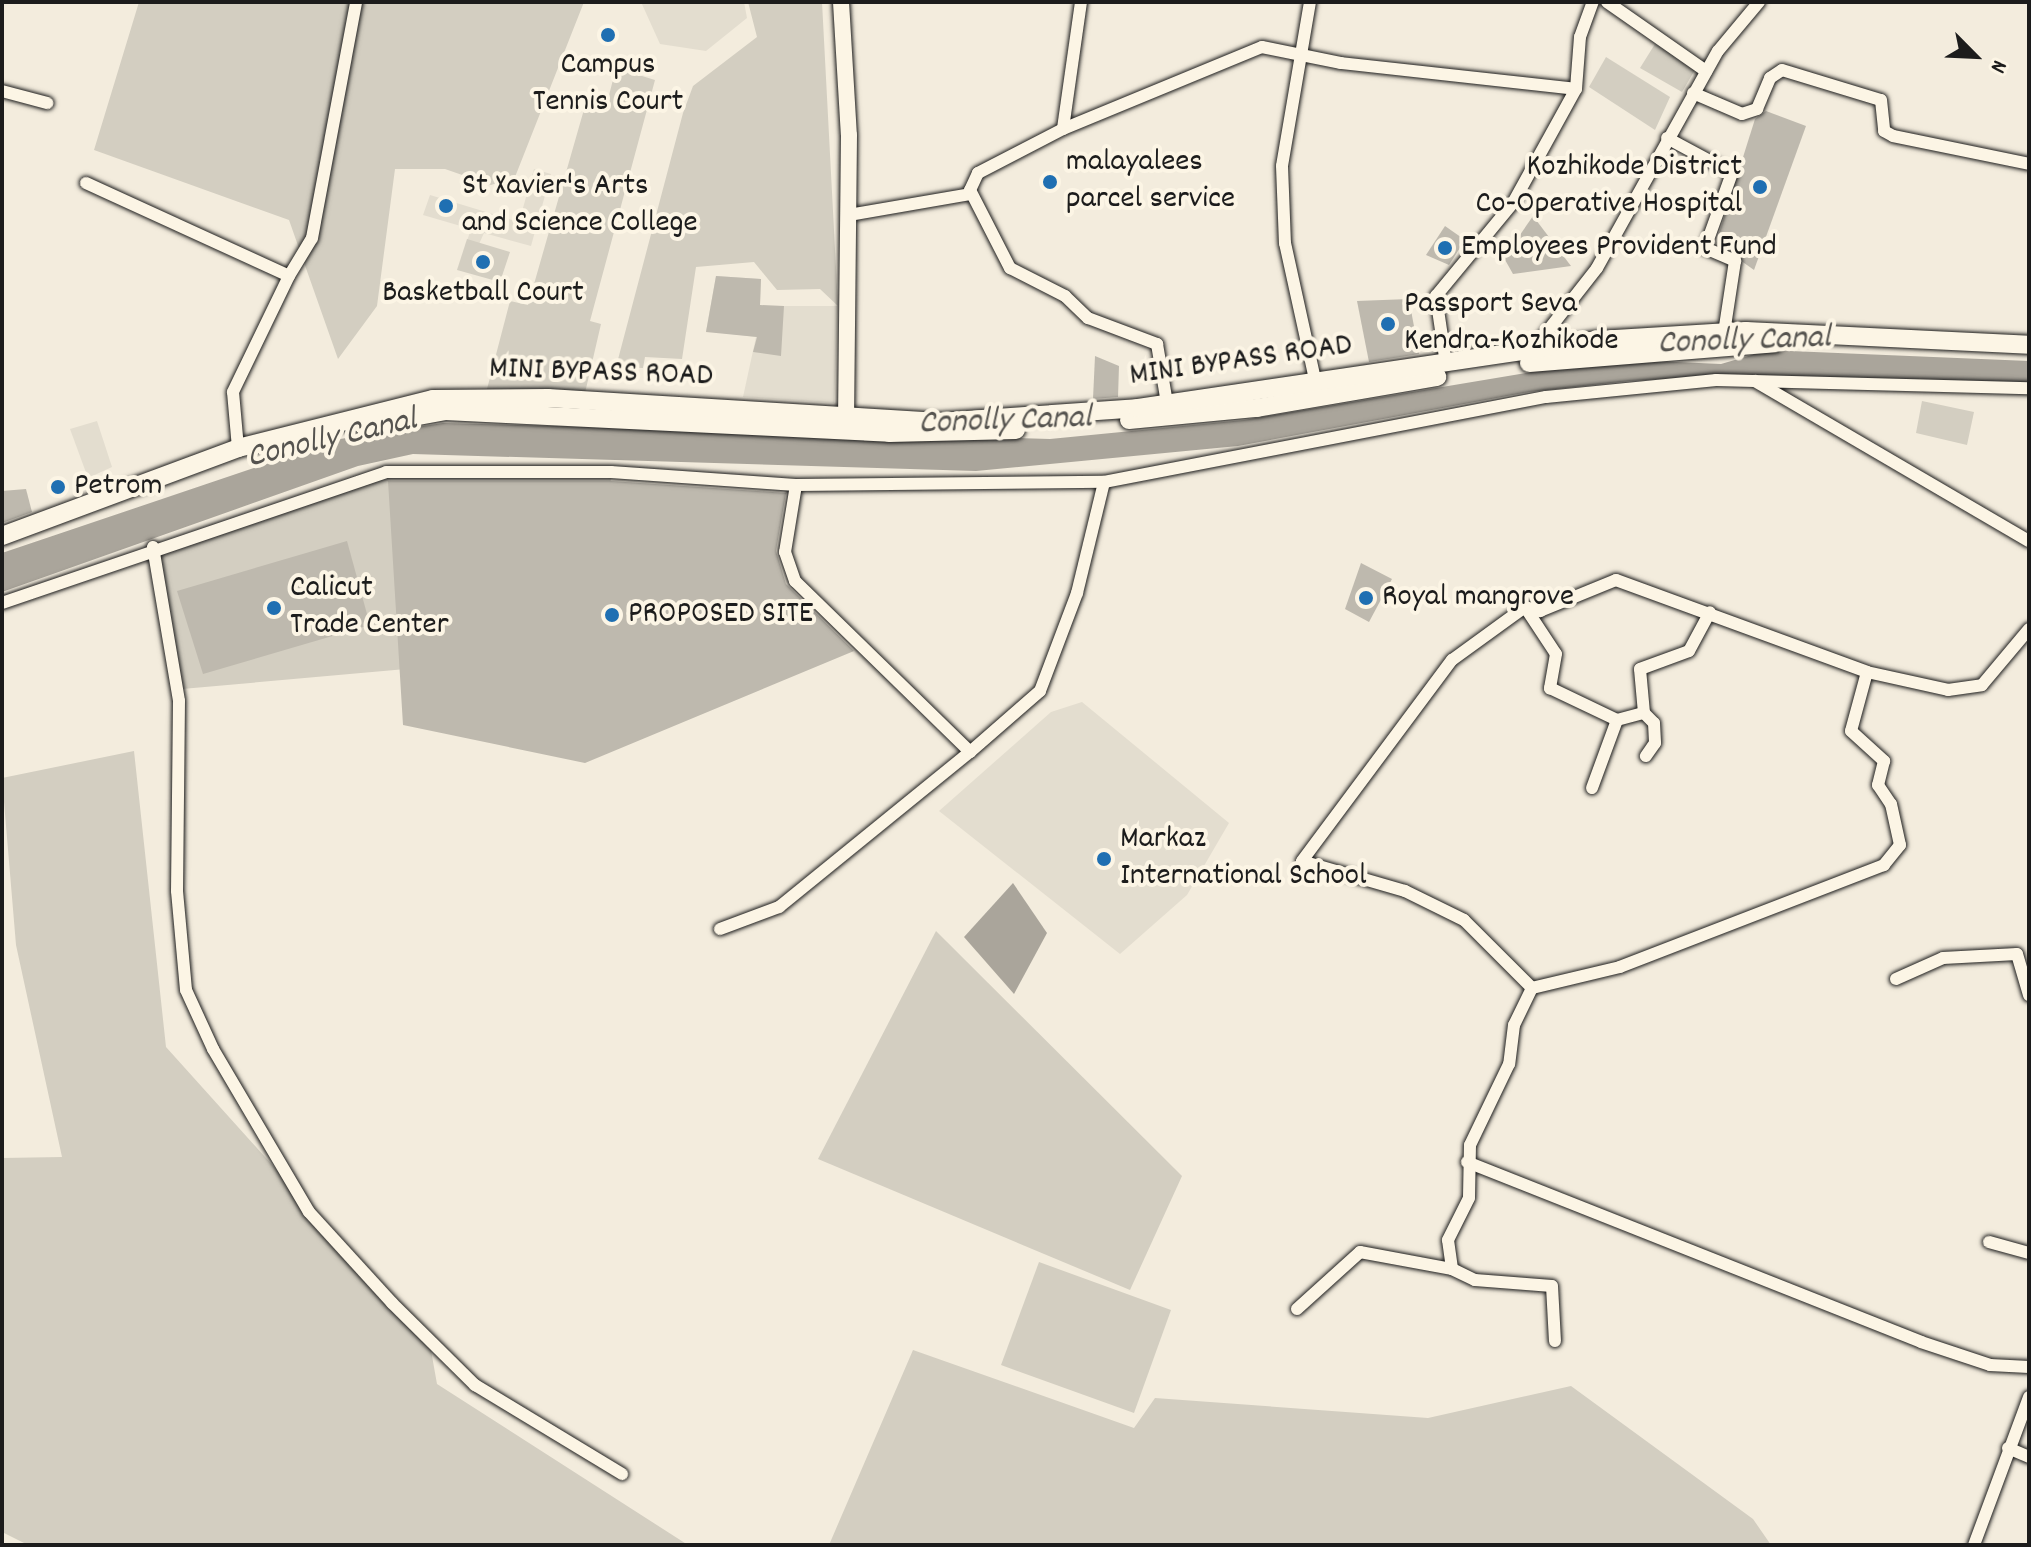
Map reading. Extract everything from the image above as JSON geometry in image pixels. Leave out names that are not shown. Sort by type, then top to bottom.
[{"type":"main road","name":"MINI BYPASS ROAD","points":[[2,544],[233,461],[445,411],[846,424],[1009,419],[1167,403],[1532,351],[1724,333],[2029,345]]},
{"type":"main road","name":"MINI BYPASS ROAD","points":[[2,536],[238,448],[433,399],[548,398],[989,433],[1257,408],[1624,351],[1803,341],[2029,354]]},
{"type":"street","points":[[238,448],[233,392],[289,276],[312,238],[356,2]]},
{"type":"street","points":[[841,2],[849,215],[846,424]]},
{"type":"street","points":[[1063,129],[1081,2]]},
{"type":"street","points":[[1310,2],[1282,166],[1285,243],[1315,380]]},
{"type":"street","points":[[1446,364],[1436,296],[1513,203],[1576,89],[1580,37],[1593,2]]},
{"type":"street","points":[[1607,2],[1706,71]]},
{"type":"street","points":[[1532,351],[1597,268],[1706,71],[1759,2]]},
{"type":"street","points":[[1167,403],[1157,344],[1088,318],[1065,296],[1010,268],[971,194],[978,173],[1063,129],[1262,47],[1300,55],[1576,89]]},
{"type":"street","points":[[1693,93],[1742,114],[1757,109],[1770,78],[1782,70],[1881,100],[1884,131],[1893,136],[2029,164]]},
{"type":"street","points":[[2,91],[47,103]]},
{"type":"street","points":[[1667,138],[1732,173],[1705,248],[1735,261],[1724,333]]},
{"type":"street","points":[[86,183],[289,276]]},
{"type":"street","points":[[849,215],[971,194]]},
{"type":"street","points":[[2,603],[153,547],[386,472],[611,472],[796,485],[1104,482],[1546,397],[1753,380],[2029,388]]},
{"type":"street","points":[[1753,380],[2029,541]]},
{"type":"street","points":[[720,929],[779,907],[1040,691],[1077,593],[1104,482]]},
{"type":"street","points":[[796,485],[785,552],[795,581],[970,752]]},
{"type":"street","points":[[153,547],[179,701],[177,891],[186,990],[213,1049],[309,1212],[392,1303],[475,1385],[622,1474]]},
{"type":"street","points":[[1525,607],[1540,611],[1616,580],[1867,672],[1948,690],[1982,685],[2029,629]]},
{"type":"street","points":[[1525,607],[1556,654],[1550,688],[1617,720],[1644,713]]},
{"type":"street","points":[[1525,607],[1452,660],[1302,861],[1405,891],[1464,920],[1532,988]]},
{"type":"street","points":[[1646,756],[1655,743],[1654,723],[1644,713],[1640,669],[1689,651],[1710,612]]},
{"type":"street","points":[[1532,988],[1620,967],[1884,865],[1900,845],[1891,804],[1878,785],[1884,761],[1851,731],[1867,672]]},
{"type":"street","points":[[1592,788],[1617,720]]},
{"type":"street","points":[[1896,979],[1952,956],[2017,954],[2029,995]]},
{"type":"street","points":[[1452,1269],[1448,1240],[1469,1198],[1467,1162],[1532,988]]},
{"type":"street","points":[[1467,1162],[1921,1342],[1990,1365],[2029,1367]]},
{"type":"street","points":[[1989,1242],[2029,1253]]},
{"type":"street","points":[[1297,1309],[1360,1252],[1452,1269],[1475,1280],[1552,1286],[1555,1341]]},
{"type":"street","points":[[1974,1545],[2029,1397]]},
{"type":"street","points":[[2008,1448],[2029,1457]]},
{"type":"shaded area","points":[[139,2],[584,2],[515,177],[491,185],[445,169],[395,169],[377,306],[338,359],[289,220],[94,150]]},
{"type":"shaded area","points":[[641,2],[744,2],[747,18],[706,51],[660,44]]},
{"type":"shaded area","points":[[748,2],[822,2],[838,306],[820,289],[777,290],[754,262],[696,267],[682,359],[645,357],[643,368],[616,367],[683,113],[693,86],[757,37]]},
{"type":"shaded area","points":[[1655,44],[1696,68],[1682,92],[1640,68]]},
{"type":"shaded area","points":[[1606,57],[1670,97],[1655,130],[1589,87]]},
{"type":"shaded area","points":[[616,68],[655,80],[590,321],[601,324],[585,393],[487,389],[510,301],[528,305],[587,99],[607,103]]},
{"type":"shaded area","name":"St Xavier's Arts and Science College","points":[[534,169],[551,174],[531,246],[484,233],[479,244],[467,241],[471,229],[423,215],[430,195],[519,222]]},
{"type":"shaded area","name":"Basketball Court","points":[[467,239],[510,252],[500,282],[457,270]]},
{"type":"shaded area","points":[[716,276],[761,279],[760,306],[838,306],[834,403],[743,397],[756,337],[706,331]]},
{"type":"shaded area","points":[[1769,350],[2029,361],[2029,383],[1735,375],[1629,381],[1529,392],[1238,446],[976,471],[413,454],[358,466],[2,592],[2,553],[340,439],[443,423],[1050,439],[1244,420],[1610,359],[1721,364]]},
{"type":"shaded area","points":[[1922,401],[1974,412],[1967,445],[1916,433]]},
{"type":"shaded area","points":[[97,421],[112,467],[88,478],[70,429]]},
{"type":"shaded area","points":[[387,478],[611,479],[569,696],[451,665],[182,689],[157,553]]},
{"type":"shaded area","name":"Markaz International School","points":[[1082,702],[1229,823],[1187,895],[1120,954],[939,811],[1051,712]]},
{"type":"shaded area","points":[[134,751],[166,1047],[429,1339],[437,1384],[688,1545],[28,1545],[2,1532],[2,1158],[62,1157],[16,945],[2,778]]},
{"type":"shaded area","points":[[1013,883],[1047,933],[1014,994],[964,937]]},
{"type":"shaded area","points":[[936,931],[1182,1176],[1130,1290],[818,1159]]},
{"type":"shaded area","points":[[1039,1262],[1171,1310],[1134,1413],[1001,1365]]},
{"type":"shaded area","points":[[913,1350],[1134,1428],[1155,1398],[1428,1418],[1571,1386],[1753,1519],[1771,1545],[829,1545]]},
{"type":"building","name":"Kozhikode District Co-Operative Hospital","points":[[1766,111],[1806,126],[1754,270],[1716,243],[1755,119]]},
{"type":"building","points":[[1533,216],[1571,266],[1513,274],[1504,258]]},
{"type":"building","name":"Employees Provident Fund","points":[[1445,226],[1465,240],[1449,265],[1426,255]]},
{"type":"building","points":[[716,276],[761,279],[760,305],[784,306],[781,356],[753,352],[757,337],[706,332]]},
{"type":"building","name":"Passport Seva Kendra-Kozhikode","points":[[1409,299],[1419,354],[1369,362],[1357,301]]},
{"type":"building","points":[[1095,356],[1119,366],[1118,397],[1093,399]]},
{"type":"building","name":"PROPOSED SITE","points":[[388,481],[611,481],[786,493],[776,551],[786,584],[854,651],[585,763],[403,725]]},
{"type":"building","points":[[26,489],[32,512],[2,523],[2,491]]},
{"type":"building","name":"Calicut Trade Center","points":[[347,541],[370,625],[203,674],[177,591]]},
{"type":"building","name":"Royal mangrove","points":[[1361,563],[1392,579],[1369,622],[1345,609]]},
{"type":"place","name":"Campus Tennis Court","points":[[608,35]]},
{"type":"place","name":"malayalees parcel service","points":[[1050,182]]},
{"type":"place","name":"Kozhikode District Co-Operative Hospital","points":[[1760,187]]},
{"type":"place","name":"St Xavier's Arts and Science College","points":[[446,206]]},
{"type":"place","name":"Employees Provident Fund","points":[[1445,248]]},
{"type":"place","name":"Basketball Court","points":[[483,262]]},
{"type":"place","name":"Passport Seva Kendra-Kozhikode","points":[[1388,324]]},
{"type":"place","name":"Petrom","points":[[58,487]]},
{"type":"place","name":"Royal mangrove","points":[[1366,598]]},
{"type":"place","name":"Calicut Trade Center","points":[[274,608]]},
{"type":"place","name":"PROPOSED SITE","points":[[612,615]]},
{"type":"place","name":"Markaz International School","points":[[1104,859]]},
{"type":"water label","name":"Conolly Canal","points":[[1744,342]]},
{"type":"water label","name":"Conolly Canal","points":[[1005,422]]},
{"type":"water label","name":"Conolly Canal","points":[[332,440]]}]
